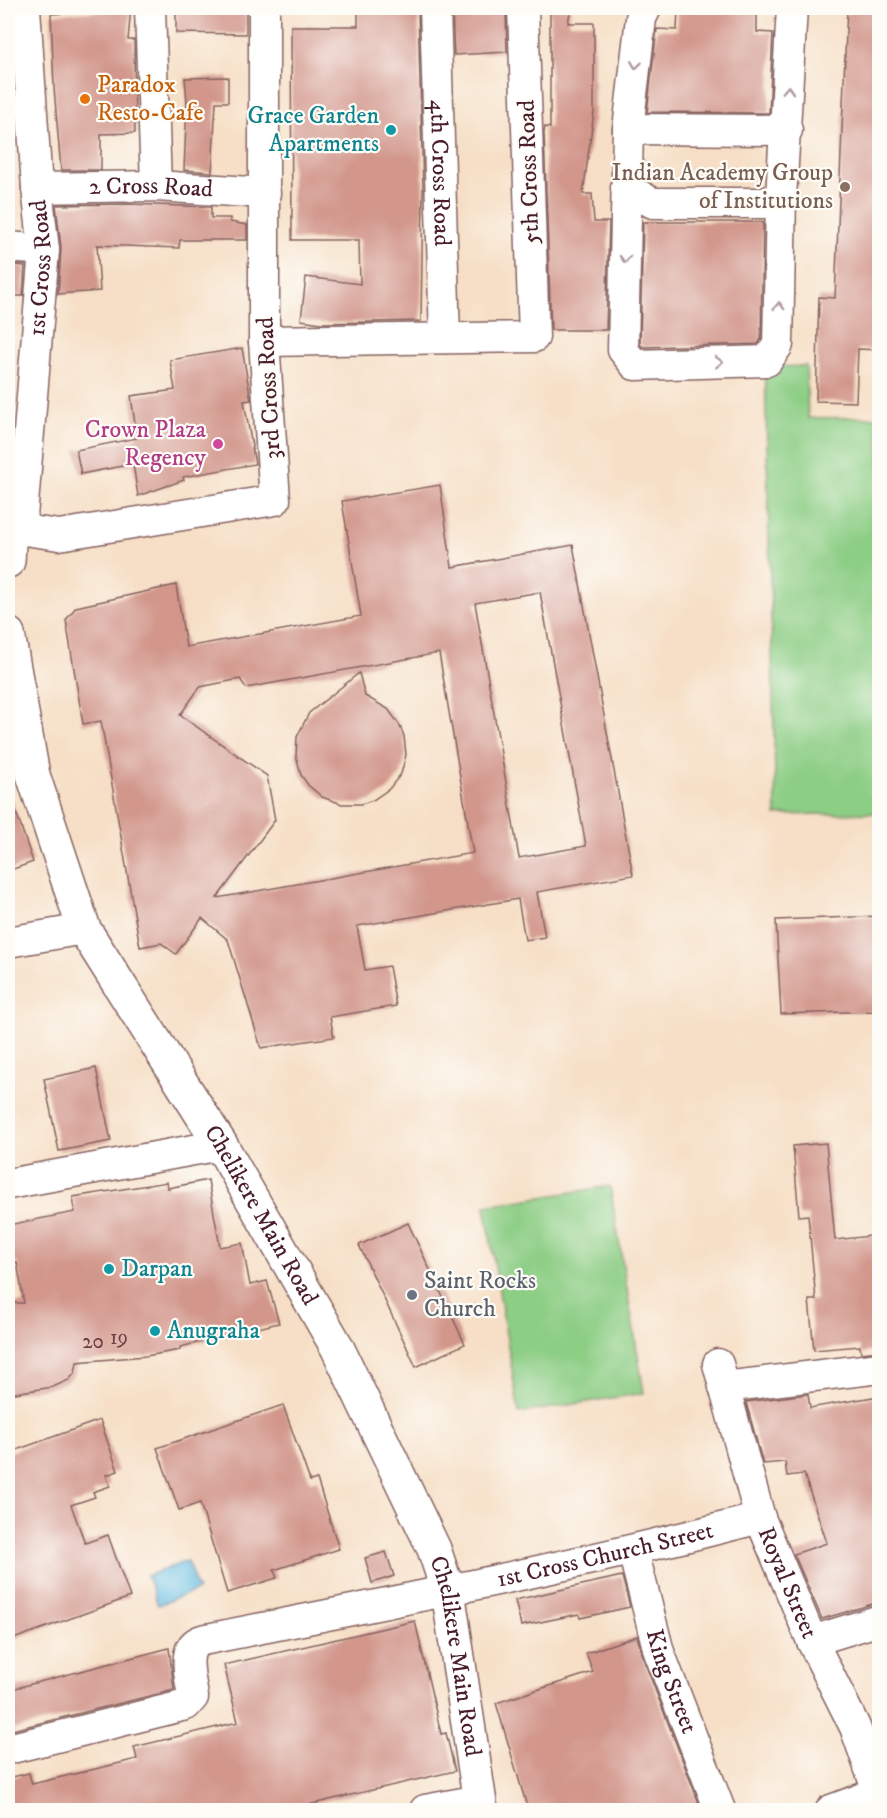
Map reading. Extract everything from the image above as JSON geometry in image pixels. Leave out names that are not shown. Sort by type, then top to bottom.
[{"type":"street","name":"1st Cross Road","points":[[13,528],[19,406],[44,250],[37,188],[25,8]]},
{"type":"street","points":[[150,8],[156,186]]},
{"type":"street","name":"3rd Cross Road","points":[[13,528],[59,535],[275,500],[264,341],[264,8]]},
{"type":"street","name":"4th Cross Road","points":[[435,8],[445,338]]},
{"type":"street","name":"5th Cross Road","points":[[445,338],[534,337],[523,8]]},
{"type":"street","points":[[646,8],[641,18],[628,129],[626,188],[623,350],[635,366],[767,361],[778,345],[781,198],[792,8]]},
{"type":"street","points":[[628,129],[786,130]]},
{"type":"street","name":"2 Cross Road","points":[[37,188],[156,186],[265,194]]},
{"type":"street","points":[[626,188],[653,203],[763,203],[781,198]]},
{"type":"street","points":[[8,246],[44,250]]},
{"type":"street","points":[[264,341],[445,338]]},
{"type":"street","points":[[8,561],[13,528]]},
{"type":"street","name":"Chelikere Main Road","points":[[8,634],[33,775],[84,929],[221,1145],[337,1347],[434,1549],[448,1591],[480,1805]]},
{"type":"street","points":[[8,942],[84,929]]},
{"type":"street","points":[[8,1184],[221,1145]]},
{"type":"street","name":"Royal Street","points":[[879,1368],[721,1375],[760,1518],[812,1641],[867,1722],[879,1792]]},
{"type":"street","name":"1st Cross Church Street","points":[[8,1749],[186,1705],[193,1697],[188,1653],[191,1646],[202,1640],[633,1551],[760,1518]]},
{"type":"street","name":"King Street","points":[[633,1551],[659,1652],[720,1810]]},
{"type":"street","points":[[812,1641],[879,1620]]},
{"type":"street","points":[[842,1809],[879,1792]]},
{"type":"street","points":[[425,1810],[480,1805]]},
{"type":"green space","points":[[806,366],[808,418],[879,417],[879,859],[878,813],[776,815],[765,367]]},
{"type":"green space","points":[[610,1186],[644,1393],[519,1413],[485,1206]]},
{"type":"water","points":[[187,1561],[198,1590],[158,1605],[147,1576]]},
{"type":"building","points":[[109,8],[131,8],[128,40],[134,40],[135,133],[101,134],[101,170],[61,170],[51,14],[108,11]]},
{"type":"building","points":[[176,8],[246,8],[246,34],[176,33]]},
{"type":"building","points":[[358,8],[418,8],[423,190],[421,321],[321,323],[301,320],[306,277],[360,284],[359,240],[292,240],[291,26],[358,26]]},
{"type":"building","points":[[452,8],[506,8],[507,52],[454,55]]},
{"type":"building","points":[[550,8],[571,8],[568,23],[594,23],[594,112],[583,194],[592,194],[594,222],[609,222],[606,330],[551,330],[544,133],[545,127],[550,128]]},
{"type":"building","points":[[678,8],[757,8],[757,32],[773,33],[769,113],[647,112],[657,29],[677,30]]},
{"type":"building","points":[[847,8],[879,8],[877,158],[879,158],[879,350],[858,349],[856,402],[816,401],[819,297],[835,298]]},
{"type":"building","points":[[228,77],[228,102],[216,102],[212,172],[184,170],[187,102],[185,78]]},
{"type":"building","points":[[129,204],[211,207],[211,218],[230,218],[230,222],[247,225],[247,240],[180,240],[179,248],[97,245],[100,291],[58,294],[61,248],[56,205]]},
{"type":"building","points":[[643,222],[763,222],[761,339],[758,344],[643,347],[640,344]]},
{"type":"building","points":[[8,264],[25,266],[23,296],[8,296]]},
{"type":"building","points":[[242,348],[251,400],[244,401],[255,464],[183,477],[184,480],[138,496],[133,464],[81,474],[76,450],[137,438],[131,396],[175,390],[170,360]]},
{"type":"building","points":[[440,485],[452,567],[573,545],[633,875],[537,892],[545,937],[525,940],[518,899],[357,926],[365,970],[389,966],[396,1006],[330,1017],[334,1037],[261,1048],[228,940],[202,918],[176,954],[161,943],[140,947],[101,721],[83,724],[66,620],[76,607],[176,585],[186,647],[361,616],[342,501]],"holes":[[[540,592],[586,846],[519,858],[475,603]],[[439,653],[473,853],[217,898],[275,820],[267,776],[180,715],[200,687],[240,679],[246,688]]]},
{"type":"building","points":[[359,673],[365,696],[388,709],[399,724],[404,736],[406,755],[401,774],[389,789],[373,800],[361,804],[342,804],[322,797],[308,785],[301,775],[296,756],[297,737],[309,713]]},
{"type":"building","points":[[11,797],[33,862],[8,871],[8,798]]},
{"type":"building","points":[[879,916],[879,1011],[781,1014],[776,920]]},
{"type":"building","points":[[96,1068],[111,1141],[59,1151],[44,1079]]},
{"type":"building","points":[[826,1143],[835,1240],[879,1235],[879,1351],[861,1353],[860,1346],[814,1350],[809,1300],[816,1300],[808,1215],[799,1216],[793,1146]]},
{"type":"building","points":[[208,1180],[220,1247],[242,1243],[250,1285],[267,1281],[279,1323],[180,1347],[180,1350],[146,1356],[77,1362],[75,1373],[69,1380],[53,1387],[8,1394],[8,1303],[24,1303],[17,1262],[8,1264],[8,1225],[75,1212],[73,1197],[167,1182],[168,1188]]},
{"type":"building","name":"Saint Rocks Church","points":[[408,1223],[465,1344],[416,1367],[359,1245]]},
{"type":"building","points":[[808,1394],[810,1408],[879,1396],[879,1602],[822,1619],[794,1554],[827,1543],[804,1474],[787,1476],[785,1462],[763,1464],[746,1402]]},
{"type":"building","points":[[283,1405],[310,1481],[317,1479],[339,1549],[274,1570],[277,1578],[227,1593],[200,1503],[179,1510],[157,1448]]},
{"type":"building","points":[[100,1420],[118,1471],[106,1475],[110,1486],[93,1492],[95,1497],[71,1505],[85,1543],[108,1535],[130,1597],[8,1641],[8,1453]]},
{"type":"building","points":[[386,1552],[394,1576],[372,1583],[365,1558]]},
{"type":"building","points":[[622,1576],[630,1607],[580,1618],[579,1614],[521,1626],[515,1600]]},
{"type":"building","points":[[415,1621],[441,1734],[446,1733],[455,1771],[286,1810],[8,1810],[8,1778],[29,1773],[32,1784],[137,1759],[134,1747],[238,1722],[224,1665]]},
{"type":"building","points":[[637,1636],[643,1658],[699,1803],[676,1810],[528,1810],[496,1703],[593,1672],[586,1653]]},
{"type":"building","points":[[169,1648],[174,1690],[8,1731],[8,1690]]},
{"type":"place","name":"Paradox Resto-Cafe","points":[[85,99]]},
{"type":"place","name":"Grace Garden Apartments","points":[[391,130]]},
{"type":"place","name":"Indian Academy Group of Institutions","points":[[845,187]]},
{"type":"place","name":"Crown Plaza Regency","points":[[218,444]]},
{"type":"place","name":"Darpan","points":[[109,1269]]},
{"type":"place","name":"Saint Rocks Church","points":[[412,1295]]},
{"type":"place","name":"Anugraha","points":[[155,1331]]}]
